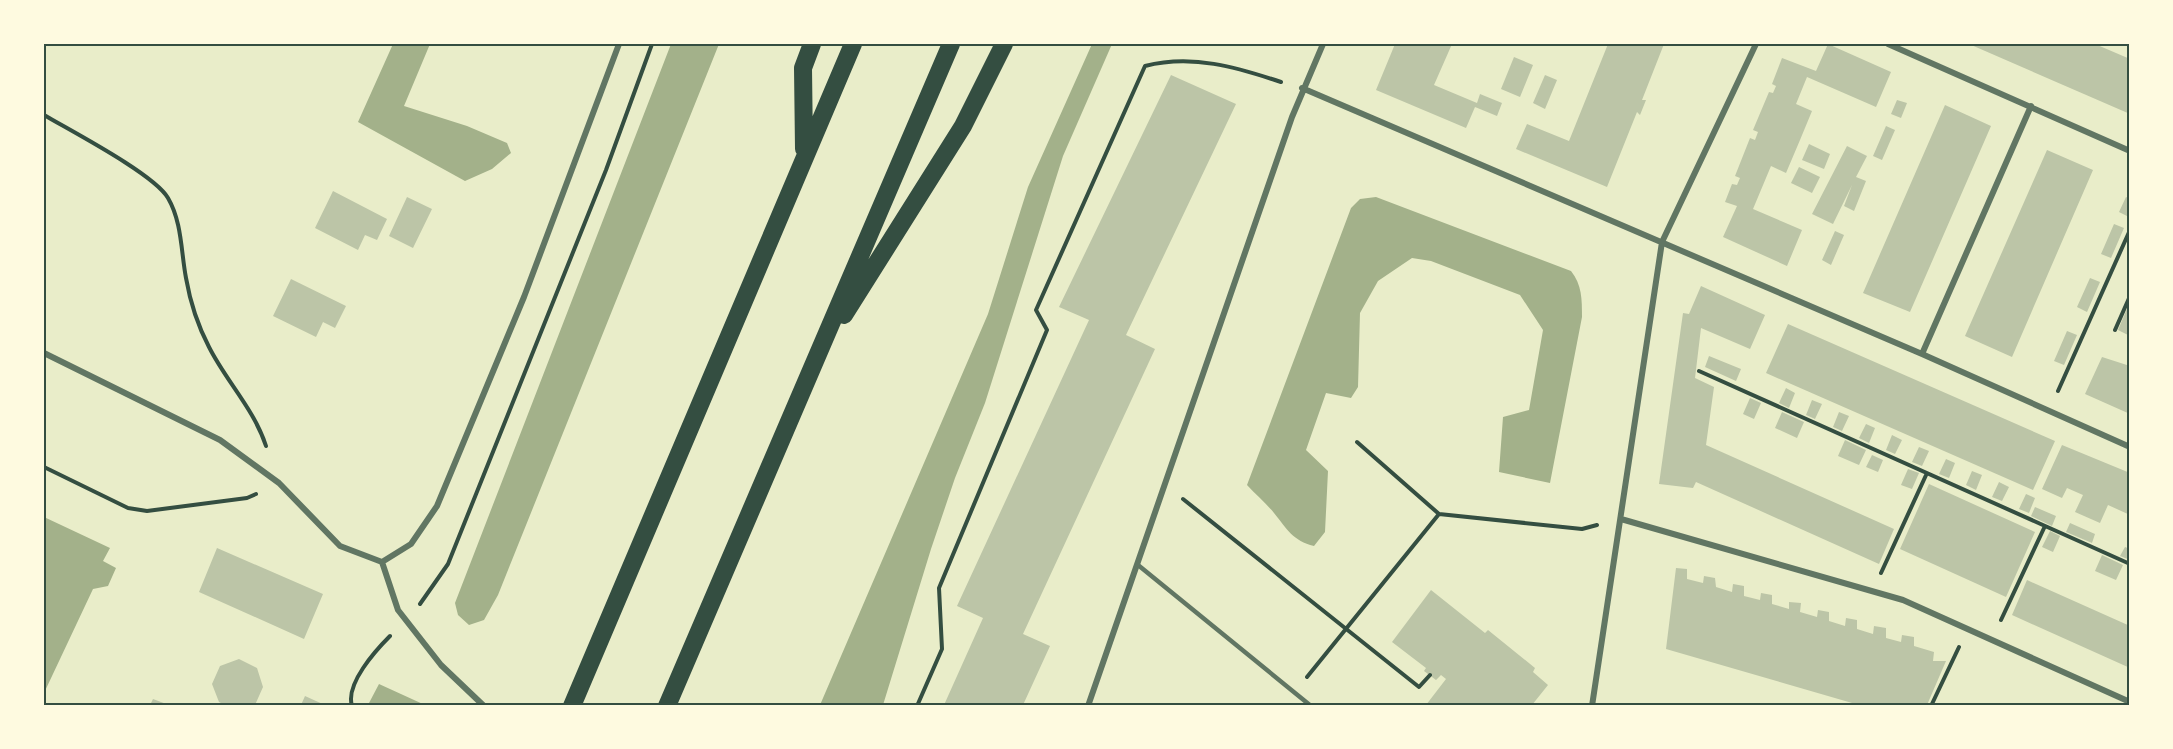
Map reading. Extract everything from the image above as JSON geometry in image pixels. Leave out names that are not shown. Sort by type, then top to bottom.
[{"type":"highway","points":[[804,156],[803,68],[812,44]]},
{"type":"highway","points":[[574,700],[853,44]]},
{"type":"highway","points":[[667,705],[951,44]]},
{"type":"highway","points":[[815,362],[963,126],[1004,44]]},
{"type":"street","points":[[381,562],[411,544],[437,506],[524,297],[620,44]]},
{"type":"street","points":[[1088,705],[1166,486],[1302,88],[1323,44]]},
{"type":"street","points":[[1592,705],[1662,242],[1756,44]]},
{"type":"street","points":[[1888,44],[2130,151]]},
{"type":"street","points":[[1302,88],[1922,354],[2130,447]]},
{"type":"street","points":[[1922,354],[2031,106]]},
{"type":"street","points":[[44,353],[220,440],[279,483],[340,546],[381,562],[398,610],[405,621],[441,665],[484,705]]},
{"type":"street","points":[[1620,519],[1903,600],[1969,627],[2130,702]]},
{"type":"lane","points":[[1138,565],[1311,705]]},
{"type":"path","points":[[352,705],[351,693],[368,659],[432,590],[448,564],[606,170],[652,44]]},
{"type":"path","points":[[917,705],[942,650],[939,588],[1047,330],[1036,310],[1144,66],[1167,60],[1227,64],[1302,88]]},
{"type":"path","points":[[44,115],[135,169],[168,197],[180,230],[186,278],[196,315],[209,348],[248,409],[265,442],[279,483],[247,498],[147,511],[128,508],[44,468]]},
{"type":"path","points":[[2049,411],[2130,230]]},
{"type":"path","points":[[2115,330],[2130,296]]},
{"type":"path","points":[[1699,370],[2130,564]]},
{"type":"path","points":[[1357,442],[1439,514],[1582,529],[1620,519]]},
{"type":"path","points":[[1873,591],[1927,473]]},
{"type":"path","points":[[1166,486],[1419,687],[1430,675]]},
{"type":"path","points":[[1294,691],[1439,514]]},
{"type":"path","points":[[1993,639],[2045,526]]},
{"type":"path","points":[[1931,705],[1969,627]]},
{"type":"shaded area","points":[[393,44],[430,44],[404,106],[467,126],[507,143],[511,153],[492,169],[465,181],[358,122]]},
{"type":"shaded area","points":[[671,44],[719,44],[498,595],[484,620],[469,625],[458,615],[455,603]]},
{"type":"shaded area","points":[[1092,44],[1112,44],[1063,156],[985,403],[955,478],[931,549],[883,705],[820,705],[988,314],[1028,187]]},
{"type":"shaded area","points":[[1376,197],[1571,271],[1579,287],[1582,317],[1550,483],[1499,472],[1503,417],[1529,410],[1543,330],[1520,295],[1431,261],[1412,258],[1378,281],[1360,313],[1358,387],[1351,398],[1326,393],[1306,450],[1328,471],[1325,532],[1314,546],[1291,534],[1271,509],[1247,485],[1351,208],[1360,199]]},
{"type":"shaded area","points":[[44,517],[110,548],[103,561],[116,568],[108,586],[93,589],[44,693]]},
{"type":"shaded area","points":[[379,684],[425,705],[369,703]]},
{"type":"building","points":[[1395,44],[1452,44],[1434,85],[1477,103],[1480,94],[1502,103],[1497,116],[1475,107],[1466,128],[1376,90]]},
{"type":"building","points":[[1608,44],[1664,44],[1642,100],[1646,100],[1640,115],[1637,112],[1607,187],[1516,149],[1527,124],[1569,141]]},
{"type":"building","points":[[1828,44],[1891,72],[1876,107],[1807,77],[1796,104],[1812,111],[1786,173],[1771,166],[1753,209],[1802,230],[1787,266],[1723,237],[1737,206],[1725,202],[1732,184],[1737,185],[1740,178],[1735,176],[1750,138],[1755,140],[1758,132],[1753,130],[1769,92],[1773,93],[1776,86],[1772,84],[1782,58],[1816,71]]},
{"type":"building","points":[[1969,44],[2095,44],[2130,59],[2130,114]]},
{"type":"building","points":[[1514,57],[1533,65],[1520,97],[1501,89]]},
{"type":"building","points":[[1171,75],[1236,104],[1126,335],[1155,349],[1023,634],[1050,646],[1023,705],[944,705],[983,618],[957,606],[1089,320],[1059,307]]},
{"type":"building","points":[[1545,75],[1557,80],[1545,109],[1533,103]]},
{"type":"building","points":[[1897,100],[1907,103],[1901,118],[1891,114]]},
{"type":"building","points":[[1945,105],[1991,126],[1910,312],[1863,293]]},
{"type":"building","points":[[1886,126],[1895,130],[1882,160],[1873,156]]},
{"type":"building","points":[[1809,144],[1830,154],[1824,169],[1802,160]]},
{"type":"building","points":[[1847,146],[1867,156],[1856,177],[1866,181],[1854,211],[1844,206],[1852,185],[1833,224],[1812,214]]},
{"type":"building","points":[[2047,150],[2093,170],[2012,357],[1965,336]]},
{"type":"building","points":[[1799,167],[1820,177],[1812,193],[1791,183]]},
{"type":"building","points":[[333,191],[387,219],[377,240],[365,235],[358,250],[315,228]]},
{"type":"building","points":[[407,197],[432,209],[413,248],[389,236]]},
{"type":"building","points":[[2126,197],[2130,199],[2129,217],[2119,212]]},
{"type":"building","points":[[2114,224],[2124,228],[2111,258],[2101,254]]},
{"type":"building","points":[[1835,231],[1844,235],[1831,265],[1822,260]]},
{"type":"building","points":[[2090,278],[2100,282],[2087,312],[2077,307]]},
{"type":"building","points":[[291,279],[346,306],[335,328],[323,322],[316,337],[273,316]]},
{"type":"building","points":[[1701,286],[1765,315],[1750,349],[1701,328],[1695,378],[1714,387],[1706,445],[1894,529],[1879,564],[1696,482],[1693,488],[1659,484],[1683,313],[1689,314]]},
{"type":"building","points":[[2129,304],[2130,331],[2128,335],[2118,330]]},
{"type":"building","points":[[1788,324],[2055,441],[2033,490],[1766,373]]},
{"type":"building","points":[[2067,331],[2077,335],[2064,365],[2054,361]]},
{"type":"building","points":[[1709,356],[1741,369],[1736,381],[1705,367]]},
{"type":"building","points":[[2102,357],[2130,366],[2130,414],[2085,394]]},
{"type":"building","points":[[1786,388],[1795,393],[1789,408],[1779,403]]},
{"type":"building","points":[[1750,398],[1761,403],[1754,419],[1743,414]]},
{"type":"building","points":[[1812,400],[1822,404],[1815,419],[1806,415]]},
{"type":"building","points":[[1782,412],[1804,422],[1797,438],[1775,428]]},
{"type":"building","points":[[1839,412],[1849,416],[1842,431],[1833,427]]},
{"type":"building","points":[[1866,424],[1875,428],[1869,443],[1859,438]]},
{"type":"building","points":[[1892,435],[1902,440],[1895,454],[1886,450]]},
{"type":"building","points":[[1845,440],[1866,450],[1859,465],[1838,456]]},
{"type":"building","points":[[2062,445],[2130,473],[2130,515],[2108,505],[2100,523],[2075,512],[2083,495],[2067,488],[2062,498],[2042,489]]},
{"type":"building","points":[[1919,447],[1929,451],[1922,466],[1912,462]]},
{"type":"building","points":[[1872,455],[1883,460],[1878,472],[1866,467]]},
{"type":"building","points":[[1946,459],[1955,463],[1949,478],[1939,474]]},
{"type":"building","points":[[1908,469],[1919,473],[1912,489],[1901,485]]},
{"type":"building","points":[[1972,471],[1982,475],[1976,490],[1966,485]]},
{"type":"building","points":[[1999,482],[2009,487],[2002,501],[1992,497]]},
{"type":"building","points":[[1929,484],[2035,532],[2006,597],[1900,549]]},
{"type":"building","points":[[2026,494],[2035,498],[2029,513],[2019,509]]},
{"type":"building","points":[[2035,507],[2056,516],[2052,526],[2031,516]]},
{"type":"building","points":[[2070,523],[2095,534],[2092,543],[2066,532]]},
{"type":"building","points":[[2050,531],[2060,536],[2053,552],[2042,547]]},
{"type":"building","points":[[2125,547],[2130,549],[2130,560],[2120,556]]},
{"type":"building","points":[[217,548],[323,594],[304,639],[199,592]]},
{"type":"building","points":[[2102,555],[2123,565],[2116,580],[2095,571]]},
{"type":"building","points":[[1676,568],[1687,569],[1687,579],[1703,583],[1704,576],[1715,578],[1716,587],[1732,592],[1733,584],[1744,586],[1744,596],[1760,600],[1761,593],[1772,595],[1772,604],[1789,609],[1789,602],[1801,603],[1800,612],[1817,617],[1818,610],[1829,612],[1829,621],[1845,626],[1846,618],[1857,620],[1857,629],[1873,634],[1874,626],[1886,628],[1886,638],[1901,642],[1902,635],[1914,637],[1914,646],[1934,652],[1933,661],[1946,661],[1927,705],[1859,705],[1666,649]]},
{"type":"building","points":[[2027,580],[2130,626],[2130,668],[2012,615]]},
{"type":"building","points":[[1431,590],[1485,633],[1488,630],[1535,668],[1533,672],[1548,685],[1532,705],[1426,705],[1446,679],[1441,675],[1436,680],[1424,671],[1426,668],[1392,642]]},
{"type":"building","points":[[239,659],[257,668],[263,687],[255,705],[225,705],[219,702],[212,684],[220,666]]},
{"type":"building","points":[[305,696],[316,701],[325,705],[301,705]]},
{"type":"building","points":[[153,699],[169,705],[150,705]]}]
